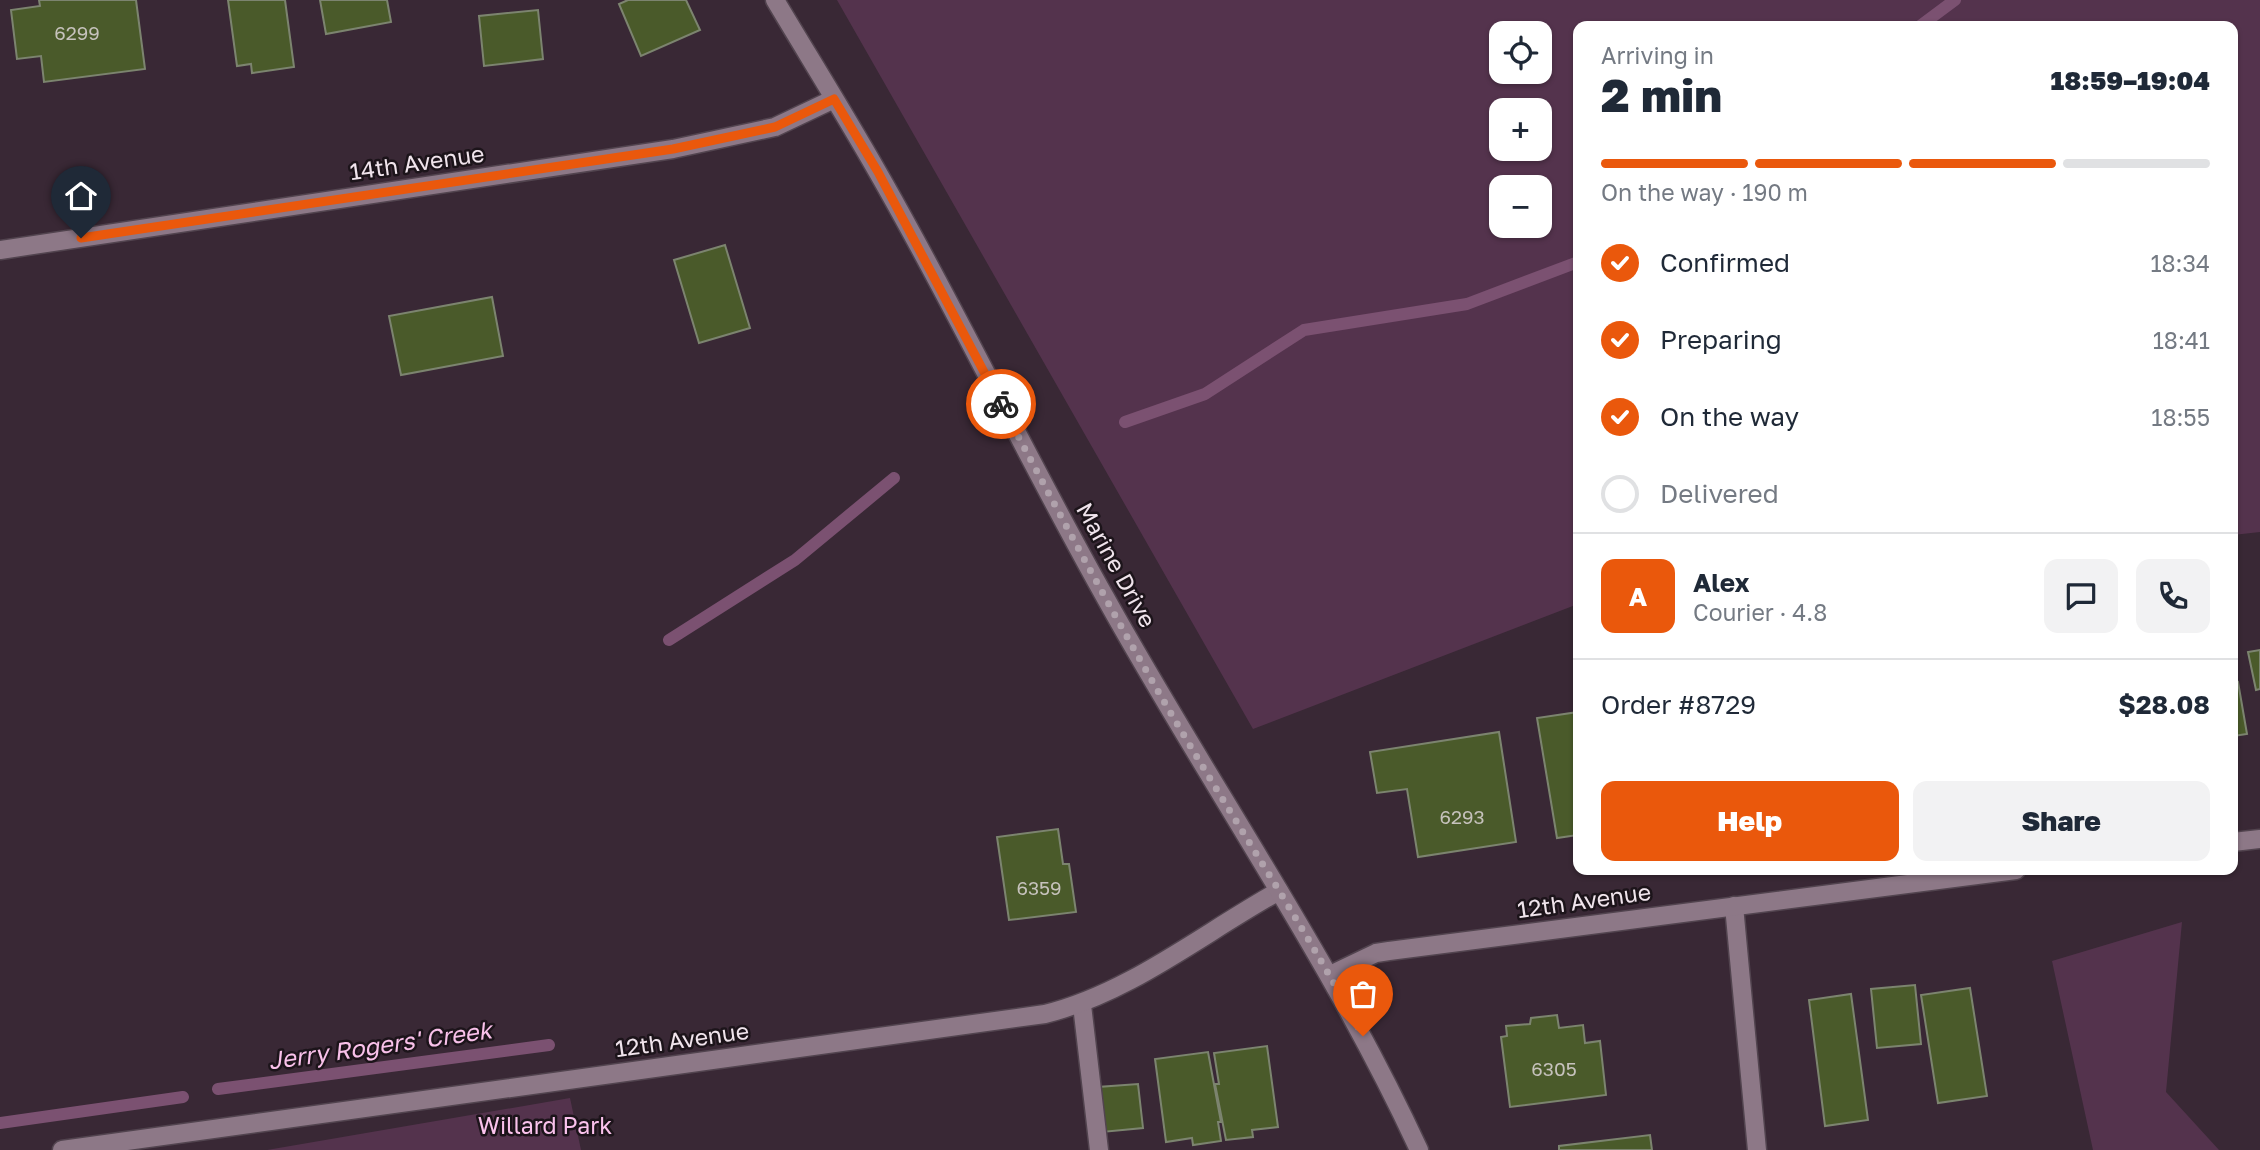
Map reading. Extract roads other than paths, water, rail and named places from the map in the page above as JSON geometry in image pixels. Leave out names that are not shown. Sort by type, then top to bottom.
[{"type":"street","name":"Marine Drive","points":[[775,0],[878,172],[1104,596],[1199,761],[1330,975],[1385,1077],[1419,1150]]},
{"type":"street","name":"14th Avenue","points":[[0,250],[673,149],[775,127],[834,99]]},
{"type":"street","points":[[2238,841],[2260,839]]},
{"type":"street","name":"12th Avenue","points":[[1330,975],[1376,953],[1975,875]]},
{"type":"street","name":"12th Avenue","points":[[62,1150],[1045,1014],[1082,1005],[1279,891]]},
{"type":"street","points":[[1734,905],[1757,1150]]},
{"type":"street","points":[[1082,1005],[1100,1150]]},
{"type":"waterway","name":"Jerry Rogers' Creek","points":[[1927,21],[1955,0]]},
{"type":"waterway","name":"Jerry Rogers' Creek","points":[[1125,422],[1205,394],[1304,330],[1467,304],[1573,264]]},
{"type":"waterway","name":"Jerry Rogers' Creek","points":[[669,640],[795,560],[894,478]]},
{"type":"waterway","name":"Jerry Rogers' Creek","points":[[218,1089],[549,1045]]},
{"type":"waterway","name":"Jerry Rogers' Creek","points":[[0,1123],[183,1097]]},
{"type":"park label","name":"Willard Park","points":[[545,1126]]}]
